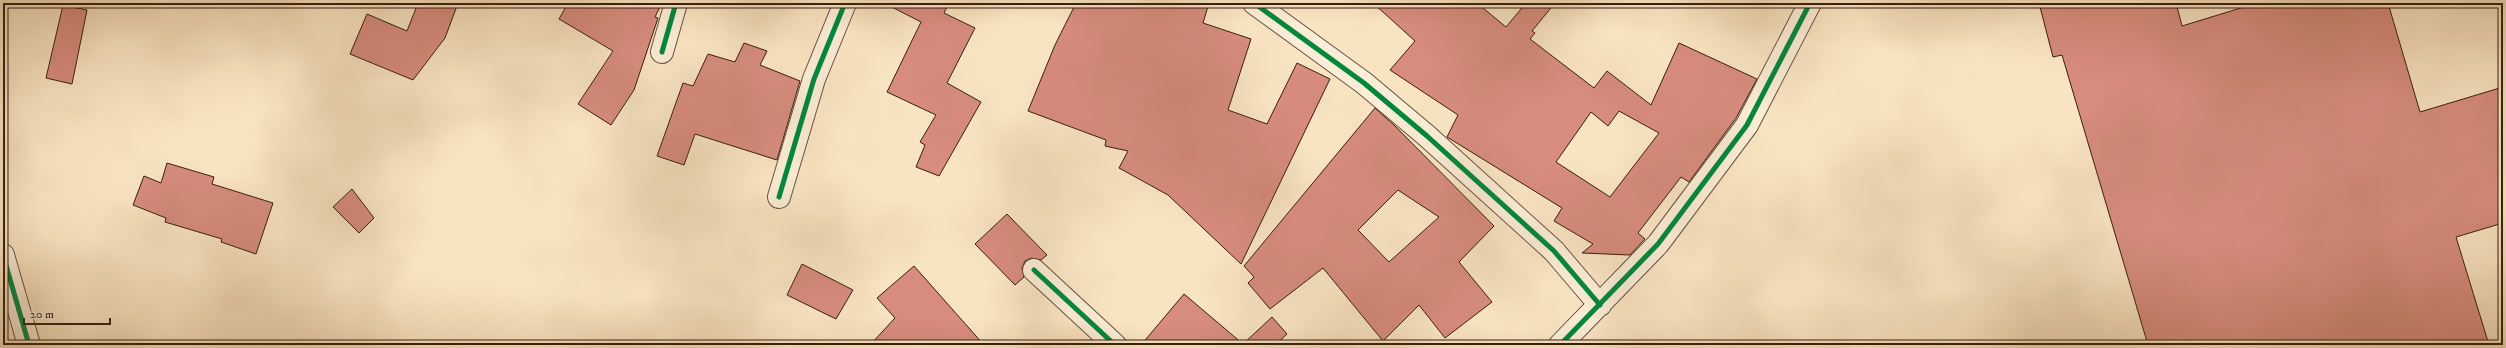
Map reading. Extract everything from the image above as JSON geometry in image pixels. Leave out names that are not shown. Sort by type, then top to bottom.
[{"type":"street","points":[[662,52],[676,3]]},
{"type":"street","points":[[779,197],[814,79],[845,3]]},
{"type":"street","points":[[1254,3],[1364,83],[1427,136],[1554,251],[1600,305]]},
{"type":"street","points":[[1560,345],[1658,244],[1747,125],[1810,3]]},
{"type":"street","points":[[3,255],[30,345]]},
{"type":"street","points":[[1034,270],[1115,345]]},
{"type":"building","points":[[418,3],[458,3],[445,38],[413,80],[350,54],[367,14],[407,31]]},
{"type":"building","points":[[568,3],[662,3],[655,17],[658,18],[634,90],[611,125],[578,104],[613,51],[559,19]]},
{"type":"building","points":[[884,3],[949,3],[944,13],[975,28],[947,83],[981,102],[939,176],[916,167],[925,145],[920,142],[936,115],[887,92],[921,22]]},
{"type":"building","points":[[1076,3],[1209,3],[1203,23],[1251,39],[1228,110],[1267,124],[1297,63],[1330,79],[1241,264],[1168,195],[1119,168],[1128,151],[1105,146],[1106,140],[1028,111],[1055,45]]},
{"type":"building","points":[[1373,3],[1477,3],[1506,27],[1526,3],[1555,3],[1532,31],[1535,33],[1530,39],[1594,88],[1607,71],[1651,105],[1679,43],[1757,79],[1736,118],[1689,182],[1681,177],[1638,233],[1645,239],[1630,255],[1582,253],[1593,244],[1554,221],[1562,208],[1447,137],[1458,115],[1390,70],[1415,41]],"holes":[[[1619,111],[1659,133],[1610,197],[1556,162],[1591,112],[1608,126]]]},
{"type":"building","points":[[2039,3],[2176,3],[2182,26],[2257,3],[2388,3],[2420,112],[2503,87],[2503,223],[2456,237],[2489,345],[2148,345],[2062,55],[2053,57]]},
{"type":"building","points":[[63,5],[87,10],[72,84],[46,78]]},
{"type":"building","points":[[744,43],[767,51],[760,65],[800,81],[777,160],[695,134],[684,165],[657,156],[683,83],[693,86],[708,54],[735,62]]},
{"type":"building","points":[[1375,108],[1395,126],[1494,226],[1459,262],[1492,302],[1445,338],[1419,305],[1383,341],[1323,268],[1270,309],[1248,283],[1254,277],[1244,266]],"holes":[[[1398,190],[1439,217],[1389,262],[1358,230]]]},
{"type":"building","points":[[167,163],[214,177],[212,184],[273,203],[256,254],[221,242],[222,239],[165,222],[166,218],[133,205],[144,176],[161,183]]},
{"type":"building","points":[[352,189],[374,218],[359,233],[333,207]]},
{"type":"building","points":[[1007,214],[1047,255],[1041,260],[1031,258],[1025,261],[1022,268],[1024,277],[1015,285],[975,244]]},
{"type":"building","points":[[802,264],[853,290],[836,319],[787,295]]},
{"type":"building","points":[[914,266],[984,345],[870,345],[895,318],[877,298]]},
{"type":"building","points":[[1184,294],[1243,344],[1272,317],[1287,334],[1275,345],[1141,345]]},
{"type":"cycle path","points":[[662,52],[676,3]]},
{"type":"cycle path","points":[[779,197],[814,79],[845,3]]},
{"type":"cycle path","points":[[1254,3],[1364,83],[1427,136],[1554,251],[1600,305]]},
{"type":"cycle path","points":[[1560,345],[1658,244],[1747,125],[1810,3]]},
{"type":"cycle path","points":[[3,255],[29,345]]},
{"type":"cycle path","points":[[1034,270],[1115,345]]}]
